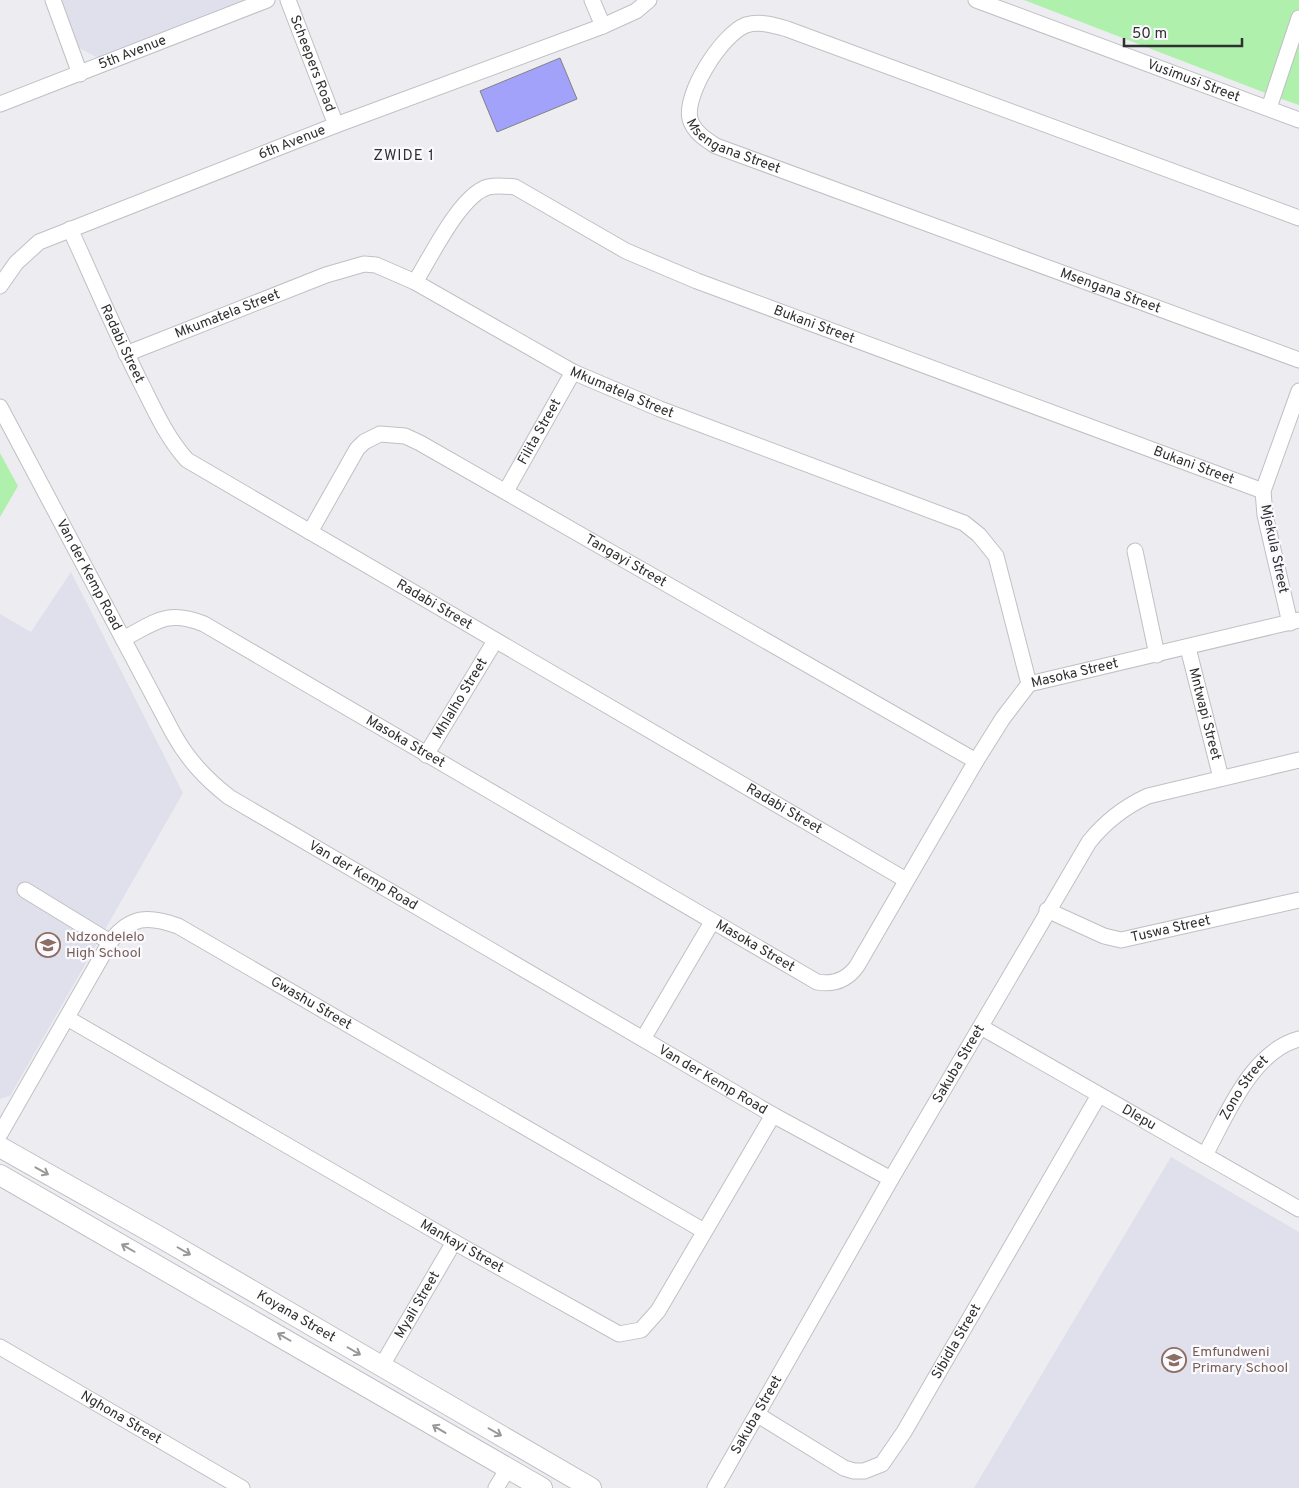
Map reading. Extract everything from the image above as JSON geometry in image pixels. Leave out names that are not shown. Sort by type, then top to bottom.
[{"type":"main road","name":"Koyana Street","points":[[0,1147],[158,1236],[591,1488]]},
{"type":"main road","name":"Koyana Street","points":[[0,1175],[332,1365],[507,1470],[542,1488]]},
{"type":"street","points":[[53,0],[80,74]]},
{"type":"street","name":"5th Avenue","points":[[0,104],[267,0]]},
{"type":"street","name":"Scheepers Road","points":[[288,0],[336,125]]},
{"type":"street","points":[[592,0],[603,26]]},
{"type":"street","name":"6th Avenue","points":[[0,286],[26,252],[39,242],[336,125],[603,26],[636,11],[649,0]]},
{"type":"street","name":"Vusimusi Street","points":[[976,0],[1299,120]]},
{"type":"street","points":[[1269,108],[1299,18]]},
{"type":"street","name":"Msengana Street","points":[[1299,218],[787,29],[762,23],[747,25],[734,32],[722,43],[693,93],[688,107],[690,120],[696,132],[716,146],[1299,360]]},
{"type":"street","name":"Bukani Street","points":[[415,282],[465,202],[487,187],[502,185],[515,187],[626,251],[697,281],[1263,491]]},
{"type":"street","name":"Radabi Street","points":[[70,229],[126,354],[166,432],[175,447],[187,460],[495,642],[906,880]]},
{"type":"street","name":"Mkumatela Street","points":[[126,354],[348,268],[376,265],[415,282],[573,372],[660,409],[964,523],[979,535],[996,556],[1029,684]]},
{"type":"street","name":"Filita Street","points":[[506,491],[573,372]]},
{"type":"street","name":"Mjekula Street","points":[[1294,622],[1265,516],[1263,491],[1299,391]]},
{"type":"street","name":"Van der Kemp Road","points":[[0,407],[184,752],[207,780],[229,797],[773,1115],[891,1179]]},
{"type":"street","name":"Tangayi Street","points":[[310,532],[357,449],[364,442],[380,434],[405,436],[506,491],[976,761]]},
{"type":"street","points":[[1135,551],[1157,655]]},
{"type":"street","name":"Masoka Street","points":[[123,639],[168,617],[188,618],[211,628],[817,982],[838,982],[852,974],[976,761],[1003,718],[1029,684],[1294,622]]},
{"type":"street","name":"Mhlalho Street","points":[[426,755],[495,642]]},
{"type":"street","name":"Mntwapi Street","points":[[1188,648],[1221,778]]},
{"type":"street","name":"Sakuba Street","points":[[715,1488],[891,1179],[981,1027],[1047,910],[1089,842],[1102,826],[1132,803],[1148,796],[1299,760]]},
{"type":"street","points":[[26,890],[110,942]]},
{"type":"street","name":"Tuswa Street","points":[[1047,910],[1104,936],[1121,940],[1299,900]]},
{"type":"street","name":"Gwashu Street","points":[[0,1134],[110,942],[127,924],[143,919],[161,920],[178,926],[704,1231]]},
{"type":"street","points":[[643,1038],[712,922]]},
{"type":"street","name":"Mankayi Street","points":[[66,1018],[612,1332],[626,1334],[640,1330],[658,1311],[773,1115]]},
{"type":"street","name":"Dlepu","points":[[981,1027],[1299,1209]]},
{"type":"street","name":"Zono Street","points":[[1205,1155],[1254,1070],[1278,1049],[1299,1039]]},
{"type":"street","name":"Sibidla Street","points":[[758,1415],[844,1468],[864,1471],[882,1464],[904,1432],[1099,1095]]},
{"type":"street","name":"Myali Street","points":[[381,1367],[454,1242]]},
{"type":"street","name":"Nghona Street","points":[[0,1347],[242,1488]]},
{"type":"street","points":[[496,1488],[507,1470]]},
{"type":"shaded area","points":[[61,0],[247,0],[100,59],[79,48]]},
{"type":"shaded area","name":"Ndzondelelo High School","points":[[71,572],[183,793],[10,1096],[0,1099],[0,614],[31,632]]},
{"type":"shaded area","name":"Emfundweni Primary School","points":[[1171,1157],[1299,1232],[1299,1488],[974,1488]]},
{"type":"green space","points":[[1024,0],[1299,0],[1299,105],[1273,96]]},
{"type":"green space","points":[[0,453],[18,486],[0,517]]},
{"type":"building","points":[[560,58],[577,99],[497,132],[480,91]]},
{"type":"place","name":"Ndzondelelo High School","points":[[48,945]]},
{"type":"place","name":"Emfundweni Primary School","points":[[1174,1360]]},
{"type":"district","name":"ZWIDE 1","points":[[404,156]]}]
